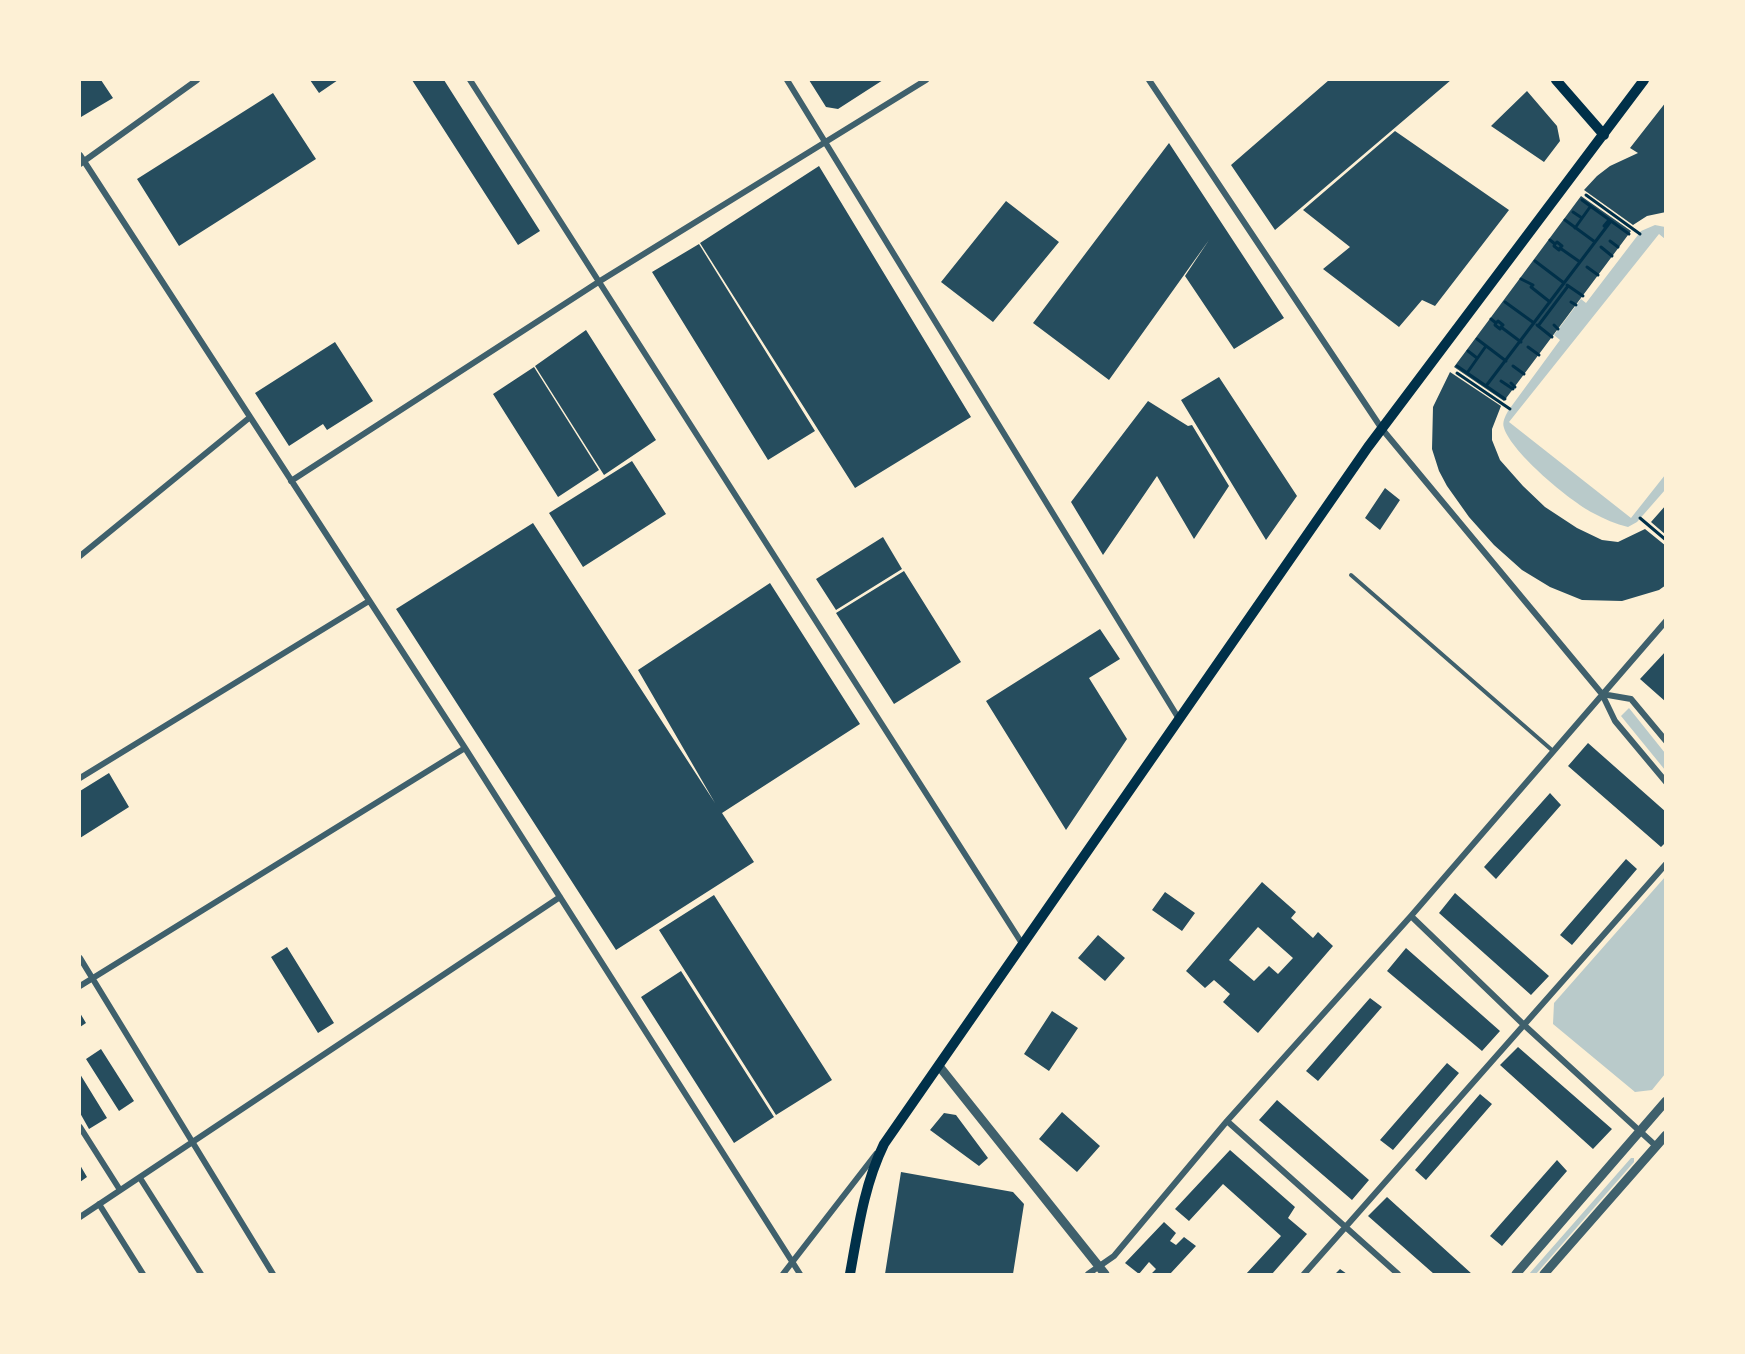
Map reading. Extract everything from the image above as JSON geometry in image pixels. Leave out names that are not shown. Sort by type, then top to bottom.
[{"type":"main road","points":[[1556,80],[1604,135]]},
{"type":"main road","points":[[850,1275],[867,1186],[884,1144],[1382,429],[1644,80]]},
{"type":"street","points":[[197,80],[81,160],[465,748],[800,1275]]},
{"type":"street","points":[[470,80],[1024,945]]},
{"type":"street","points":[[787,80],[1180,719]]},
{"type":"street","points":[[291,481],[600,281],[926,80]]},
{"type":"street","points":[[1149,80],[1382,429],[1602,694],[1615,721],[1665,782]]},
{"type":"street","points":[[80,556],[249,418]]},
{"type":"street","points":[[80,778],[369,601]]},
{"type":"street","points":[[1088,1275],[1102,1271],[1227,1121],[1411,916],[1665,621]]},
{"type":"street","points":[[1602,694],[1631,699],[1665,741]]},
{"type":"street","points":[[80,986],[465,748]]},
{"type":"street","points":[[1304,1275],[1665,864]]},
{"type":"street","points":[[80,1217],[560,897]]},
{"type":"street","points":[[1411,916],[1523,1024],[1656,1146]]},
{"type":"street","points":[[80,958],[273,1275]]},
{"type":"street","points":[[939,1066],[1102,1271]]},
{"type":"street","points":[[1515,1275],[1665,1101]]},
{"type":"street","points":[[1227,1121],[1398,1275]]},
{"type":"street","points":[[80,1127],[120,1191]]},
{"type":"street","points":[[1544,1275],[1665,1135]]},
{"type":"street","points":[[783,1275],[884,1144]]},
{"type":"street","points":[[140,1178],[201,1275]]},
{"type":"street","points":[[99,1203],[143,1275]]},
{"type":"lane","points":[[1351,576],[1553,751]]},
{"type":"path","points":[[1586,195],[1640,234]]},
{"type":"path","points":[[1582,200],[1629,234]]},
{"type":"path","points":[[1575,228],[1591,207]]},
{"type":"path","points":[[1573,212],[1582,218]]},
{"type":"path","points":[[1565,220],[1595,242]]},
{"type":"path","points":[[1486,386],[1553,305],[1611,221],[1609,220],[1604,226]]},
{"type":"path","points":[[1536,325],[1611,221]]},
{"type":"path","points":[[1550,240],[1555,244],[1557,242],[1562,246],[1560,248],[1580,262]]},
{"type":"path","points":[[1610,241],[1618,248]]},
{"type":"path","points":[[1601,247],[1612,256]]},
{"type":"path","points":[[1534,261],[1583,296]]},
{"type":"path","points":[[1587,267],[1598,275]]},
{"type":"path","points":[[1521,279],[1533,285],[1531,287],[1553,305]]},
{"type":"path","points":[[1557,293],[1566,284]]},
{"type":"path","points":[[1505,302],[1552,337]]},
{"type":"path","points":[[1571,302],[1576,305]]},
{"type":"path","points":[[1491,319],[1496,323],[1498,321],[1503,325],[1501,327],[1521,342]]},
{"type":"path","points":[[1554,325],[1558,329]]},
{"type":"path","points":[[1477,339],[1506,361]]},
{"type":"path","points":[[1467,373],[1486,346]]},
{"type":"path","points":[[1528,346],[1539,355]]},
{"type":"path","points":[[1468,351],[1478,358]]},
{"type":"path","points":[[1457,366],[1505,399]]},
{"type":"path","points":[[1513,366],[1524,374]]},
{"type":"path","points":[[1458,373],[1510,409]]},
{"type":"path","points":[[1501,381],[1514,388],[1511,383]]},
{"type":"path","points":[[1640,518],[1665,540]]},
{"type":"shaded area","points":[[1655,225],[1665,227],[1665,239],[1659,234],[1509,422],[1631,518],[1665,475],[1665,490],[1637,522],[1628,527],[1593,513],[1557,487],[1518,450],[1503,424],[1508,411],[1560,340],[1554,335],[1581,299],[1586,303],[1641,231]]},
{"type":"shaded area","points":[[1629,708],[1665,753],[1665,770],[1621,716]]},
{"type":"shaded area","points":[[1665,877],[1665,1074],[1652,1090],[1635,1092],[1553,1024],[1554,1003]]},
{"type":"shaded area","points":[[1631,1158],[1634,1158],[1634,1162],[1536,1274],[1529,1274]]},
{"type":"building","points":[[80,80],[101,80],[113,98],[81,117]]},
{"type":"building","points":[[310,80],[338,80],[319,93]]},
{"type":"building","points":[[412,80],[444,80],[540,231],[518,245]]},
{"type":"building","points":[[809,80],[883,80],[838,109],[826,107]]},
{"type":"building","points":[[1329,80],[1451,80],[1275,230],[1231,165]]},
{"type":"building","points":[[1527,91],[1557,126],[1560,141],[1544,162],[1491,126]]},
{"type":"building","points":[[273,93],[316,159],[179,246],[137,179]]},
{"type":"building","points":[[1666,102],[1666,212],[1647,216],[1633,225],[1584,190],[1610,166],[1638,153],[1630,148]]},
{"type":"building","points":[[1395,131],[1509,210],[1435,306],[1422,300],[1399,327],[1323,269],[1350,247],[1303,210]]},
{"type":"building","points":[[1169,143],[1284,318],[1234,349],[1185,276],[1209,240],[1109,380],[1033,323]]},
{"type":"building","points":[[819,166],[971,417],[855,488],[700,243]]},
{"type":"building","points":[[1581,196],[1631,231],[1504,401],[1454,367]]},
{"type":"building","points":[[1006,201],[1059,242],[993,322],[941,282]]},
{"type":"building","points":[[699,244],[815,431],[768,460],[652,272]]},
{"type":"building","points":[[586,330],[656,440],[604,475],[535,366]]},
{"type":"building","points":[[335,342],[373,401],[327,430],[323,424],[289,446],[255,393]]},
{"type":"building","points":[[534,367],[599,470],[558,497],[493,394]]},
{"type":"building","points":[[1450,372],[1501,406],[1492,429],[1492,440],[1500,460],[1523,486],[1545,507],[1577,528],[1602,540],[1618,542],[1645,529],[1666,546],[1666,585],[1659,590],[1622,601],[1582,600],[1550,587],[1522,570],[1494,545],[1469,517],[1447,486],[1432,449],[1433,407]]},
{"type":"building","points":[[1219,377],[1297,496],[1266,540],[1181,400]]},
{"type":"building","points":[[1148,401],[1188,426],[1192,425],[1229,486],[1194,539],[1157,476],[1103,555],[1071,502]]},
{"type":"building","points":[[632,461],[666,514],[583,567],[549,513]]},
{"type":"building","points":[[1385,488],[1400,500],[1380,530],[1365,518]]},
{"type":"building","points":[[1666,505],[1666,535],[1651,522]]},
{"type":"building","points":[[533,523],[715,803],[638,670],[770,583],[860,724],[722,813],[754,862],[616,950],[396,609]]},
{"type":"building","points":[[883,537],[902,569],[836,610],[816,579]]},
{"type":"building","points":[[904,571],[961,662],[894,704],[836,613]]},
{"type":"building","points":[[1100,629],[1120,659],[1089,678],[1127,739],[1066,830],[986,701]]},
{"type":"building","points":[[1666,651],[1666,702],[1640,679]]},
{"type":"building","points":[[1588,743],[1666,812],[1666,842],[1661,847],[1568,766]]},
{"type":"building","points":[[109,773],[129,807],[80,838],[80,791]]},
{"type":"building","points":[[1550,793],[1561,805],[1496,879],[1484,867]]},
{"type":"building","points":[[1626,859],[1637,869],[1572,945],[1560,935]]},
{"type":"building","points":[[1262,882],[1296,912],[1291,918],[1313,938],[1318,932],[1333,946],[1258,1033],[1223,1002],[1230,994],[1214,980],[1205,988],[1186,971]],"holes":[[[1258,927],[1293,958],[1278,974],[1269,966],[1254,981],[1229,960]]]},
{"type":"building","points":[[1165,892],[1195,913],[1182,931],[1152,910]]},
{"type":"building","points":[[1455,893],[1549,976],[1531,995],[1439,913]]},
{"type":"building","points":[[714,895],[832,1080],[776,1115],[659,930]]},
{"type":"building","points":[[1098,935],[1125,958],[1105,981],[1078,958]]},
{"type":"building","points":[[287,947],[334,1023],[318,1033],[271,957]]},
{"type":"building","points":[[1406,948],[1500,1031],[1482,1051],[1387,971]]},
{"type":"building","points":[[681,971],[774,1117],[734,1143],[641,997]]},
{"type":"building","points":[[1370,998],[1382,1007],[1318,1081],[1306,1071]]},
{"type":"building","points":[[1052,1011],[1078,1028],[1049,1071],[1024,1054]]},
{"type":"building","points":[[80,1013],[86,1023],[80,1027]]},
{"type":"building","points":[[1518,1047],[1612,1129],[1593,1149],[1500,1065]]},
{"type":"building","points":[[101,1049],[134,1101],[119,1111],[86,1059]]},
{"type":"building","points":[[1447,1063],[1459,1073],[1393,1150],[1380,1140]]},
{"type":"building","points":[[80,1074],[107,1118],[89,1129],[80,1113]]},
{"type":"building","points":[[1480,1094],[1492,1104],[1426,1180],[1415,1170]]},
{"type":"building","points":[[1277,1100],[1369,1180],[1352,1200],[1259,1120]]},
{"type":"building","points":[[1062,1112],[1100,1146],[1077,1172],[1039,1139]]},
{"type":"building","points":[[944,1113],[956,1115],[988,1158],[979,1166],[930,1130]]},
{"type":"building","points":[[1230,1150],[1295,1207],[1288,1218],[1307,1234],[1272,1274],[1246,1274],[1281,1236],[1223,1184],[1189,1221],[1175,1209]]},
{"type":"building","points":[[1557,1160],[1567,1171],[1502,1246],[1490,1236]]},
{"type":"building","points":[[80,1165],[87,1177],[80,1182]]},
{"type":"building","points":[[901,1172],[1013,1192],[1024,1204],[1013,1274],[885,1274]]},
{"type":"building","points":[[1387,1197],[1472,1274],[1434,1274],[1368,1216]]},
{"type":"building","points":[[1164,1222],[1176,1233],[1170,1241],[1176,1245],[1184,1237],[1196,1246],[1170,1274],[1151,1274],[1156,1269],[1149,1262],[1139,1274],[1125,1263]]},
{"type":"building","points":[[1340,1269],[1347,1274],[1335,1274]]}]
